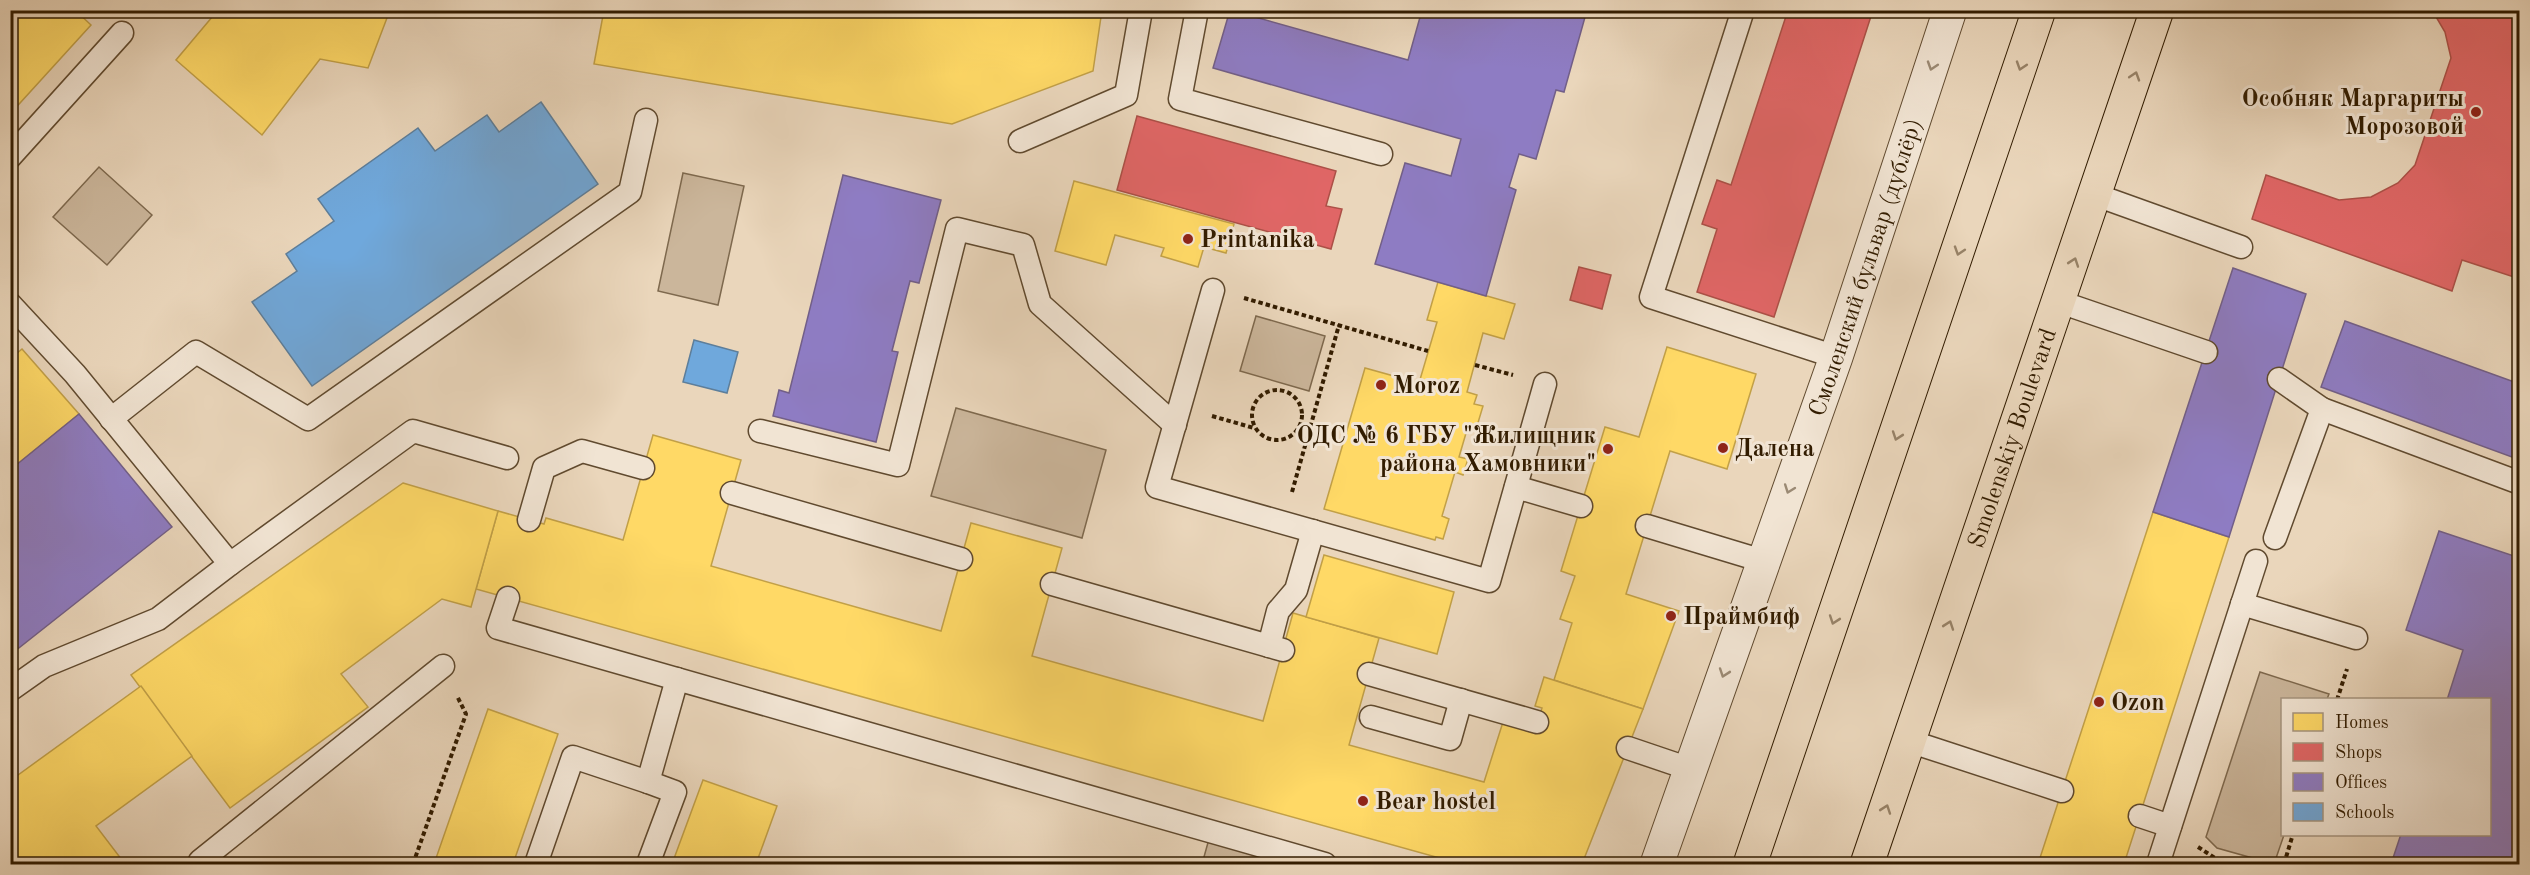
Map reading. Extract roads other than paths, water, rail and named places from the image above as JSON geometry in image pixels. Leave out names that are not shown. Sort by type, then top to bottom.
[{"type":"main road","points":[[1749,864],[2039,10]]},
{"type":"main road","name":"Smolenskiy Boulevard","points":[[1867,864],[2060,302],[2157,10]]},
{"type":"street","name":"Смоленский бульвар (дублёр)","points":[[1657,864],[1836,357],[1950,10]]},
{"type":"lane","points":[[1020,141],[1126,95],[1141,10]]},
{"type":"lane","points":[[1197,10],[1180,99],[1381,154]]},
{"type":"lane","points":[[1743,10],[1651,297],[1836,357]]},
{"type":"lane","points":[[10,157],[122,33]]},
{"type":"lane","points":[[111,419],[196,352],[308,419],[630,192],[646,120]]},
{"type":"lane","points":[[2096,195],[2241,247]]},
{"type":"lane","points":[[760,431],[898,465],[957,229],[1023,245],[1040,304],[1177,416]]},
{"type":"lane","points":[[1213,290],[1157,487],[1489,581],[1545,384]]},
{"type":"lane","points":[[2060,302],[2206,352]]},
{"type":"lane","points":[[10,304],[75,374],[230,564]]},
{"type":"lane","points":[[2279,379],[2322,409],[2520,483]]},
{"type":"lane","points":[[2275,538],[2322,409]]},
{"type":"lane","points":[[10,690],[44,666],[158,619],[413,431],[507,458]]},
{"type":"lane","points":[[529,520],[544,468],[572,455],[582,451],[643,468]]},
{"type":"lane","points":[[1516,487],[1581,506]]},
{"type":"lane","points":[[732,493],[961,559]]},
{"type":"lane","points":[[1647,526],[1763,561]]},
{"type":"lane","points":[[1052,584],[1276,648],[1278,611],[1296,590],[1313,531]]},
{"type":"lane","points":[[2158,864],[2256,561]]},
{"type":"lane","points":[[507,598],[498,628],[1325,864]]},
{"type":"lane","points":[[2242,604],[2356,638]]},
{"type":"lane","points":[[202,864],[200,861],[443,666]]},
{"type":"lane","points":[[1369,674],[1537,722]]},
{"type":"lane","points":[[648,782],[677,680]]},
{"type":"lane","points":[[1371,717],[1450,739],[1461,700]]},
{"type":"lane","points":[[1909,741],[2062,791]]},
{"type":"lane","points":[[1628,748],[1690,769]]},
{"type":"lane","points":[[536,864],[573,757],[675,792],[648,864]]},
{"type":"lane","points":[[2139,816],[2170,826]]},
{"type":"place","name":"Особняк Маргариты Морозовой","points":[[2476,112]]},
{"type":"place","name":"Printanika","points":[[1188,239]]},
{"type":"place","name":"Moroz","points":[[1381,385]]},
{"type":"place","name":"Далена","points":[[1723,448]]},
{"type":"place","name":"ОДС № 6 ГБУ \"Жилищник района Хамовники\"","points":[[1608,449]]},
{"type":"place","name":"Праймбиф","points":[[1671,616]]},
{"type":"place","name":"Ozon","points":[[2099,702]]},
{"type":"place","name":"Bear hostel","points":[[1363,801]]}]
